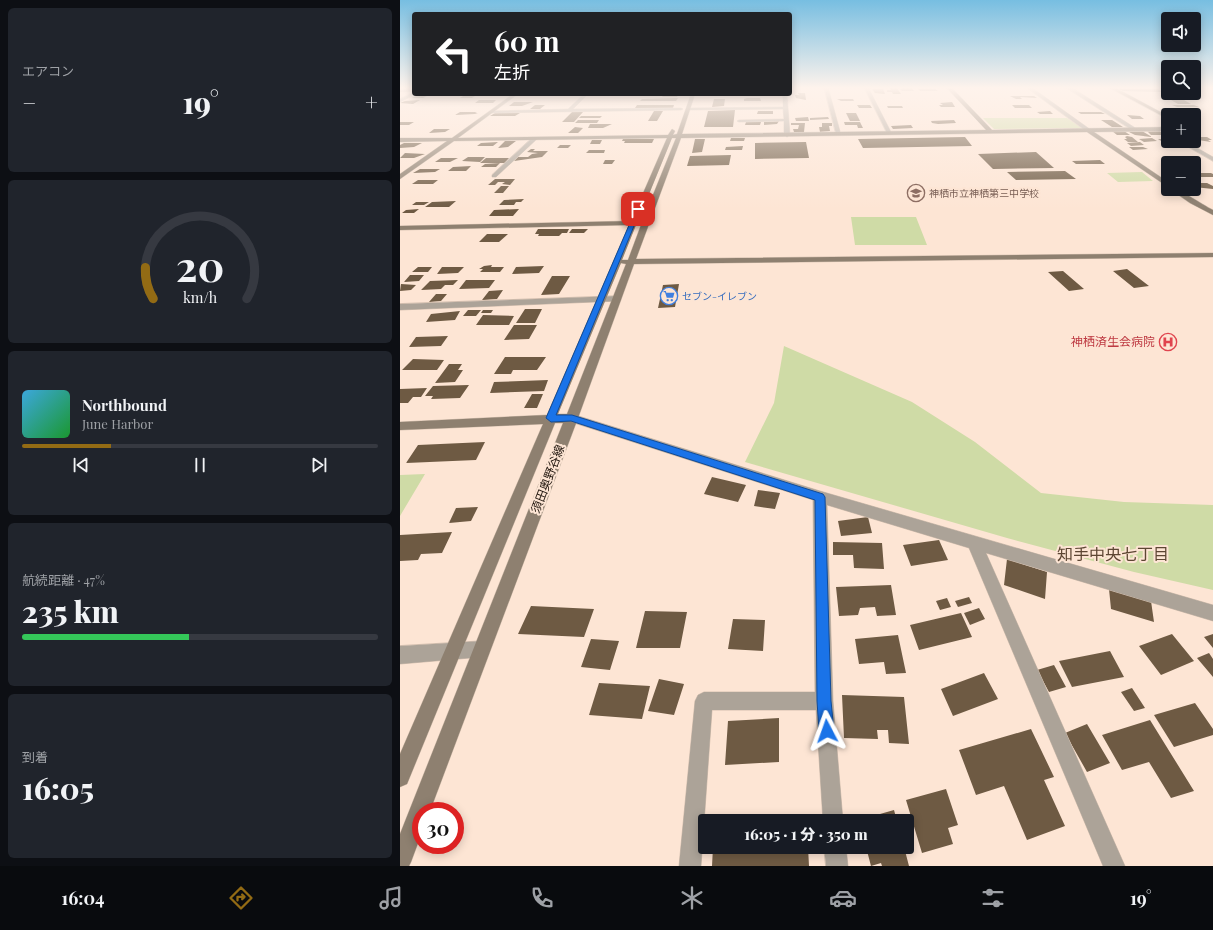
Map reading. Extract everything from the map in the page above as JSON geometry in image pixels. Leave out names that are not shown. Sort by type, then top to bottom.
[{"type":"street","points":[[400,177],[470,127]]},
{"type":"street","name":"須田奥野谷線","points":[[400,776],[616,262],[638,223],[678,127]]},
{"type":"street","points":[[737,135],[738,127]]},
{"type":"street","points":[[786,127],[787,135]]},
{"type":"street","points":[[837,127],[839,134]]},
{"type":"street","points":[[887,127],[890,133]]},
{"type":"street","points":[[987,127],[991,132]]},
{"type":"street","points":[[1084,127],[1161,180]]},
{"type":"street","points":[[400,140],[1160,129]]},
{"type":"street","points":[[494,176],[534,139]]},
{"type":"street","points":[[1194,148],[1213,159]]},
{"type":"street","points":[[1183,196],[1213,213]]},
{"type":"street","points":[[400,228],[638,223]]},
{"type":"street","name":"須田奥野谷線","points":[[400,862],[631,262],[638,223]]},
{"type":"street","points":[[616,262],[1213,255]]},
{"type":"street","points":[[400,307],[600,301],[617,299]]},
{"type":"street","points":[[400,426],[572,418],[820,497],[1213,613]]},
{"type":"street","points":[[820,497],[824,701],[832,814]]},
{"type":"street","points":[[974,542],[1114,866]]},
{"type":"street","points":[[400,655],[482,648]]},
{"type":"street","points":[[690,866],[704,701],[824,701]]},
{"type":"street","points":[[836,854],[837,866]]},
{"type":"green space","points":[[992,127],[1082,128],[994,129]]},
{"type":"green space","points":[[1142,172],[1153,181],[1118,182],[1107,173]]},
{"type":"green space","points":[[851,217],[916,217],[927,245],[855,245]]},
{"type":"green space","points":[[784,346],[912,402],[975,442],[1041,493],[1124,502],[1213,505],[1213,590],[1134,572],[1007,538],[745,462],[774,403]]},
{"type":"green space","points":[[425,474],[400,516],[400,475]]},
{"type":"building","points":[[575,127],[583,128],[578,133],[568,133]]},
{"type":"building","points":[[798,127],[805,127],[804,132],[794,132],[793,129],[798,129]]},
{"type":"building","points":[[819,127],[829,127],[830,131],[820,132]]},
{"type":"building","points":[[892,127],[913,128],[893,129]]},
{"type":"building","points":[[434,129],[450,129],[445,132],[429,133]]},
{"type":"building","points":[[1112,131],[1124,131],[1130,135],[1117,135]]},
{"type":"building","points":[[1142,131],[1152,137],[1135,135],[1129,132]]},
{"type":"building","points":[[1147,131],[1161,132],[1161,135],[1151,135]]},
{"type":"building","points":[[965,137],[972,146],[863,148],[858,139]]},
{"type":"building","points":[[1125,137],[1132,137],[1138,142],[1128,142],[1124,139],[1127,139]]},
{"type":"building","points":[[1201,137],[1207,137],[1212,140],[1208,140],[1211,142],[1201,140]]},
{"type":"building","points":[[731,138],[745,138],[744,141],[730,141]]},
{"type":"building","points":[[1152,138],[1157,141],[1144,142],[1139,139]]},
{"type":"building","points":[[623,139],[654,139],[652,143],[624,143],[625,141],[622,141]]},
{"type":"building","points":[[695,139],[705,139],[702,152],[692,153]]},
{"type":"building","points":[[592,140],[602,140],[600,144],[590,144]]},
{"type":"building","points":[[505,141],[516,141],[508,147],[498,148]]},
{"type":"building","points":[[498,142],[493,146],[477,146],[481,143]]},
{"type":"building","points":[[806,142],[809,158],[755,159],[755,143]]},
{"type":"building","points":[[1140,142],[1144,145],[1131,146],[1127,143]]},
{"type":"building","points":[[404,143],[422,143],[414,147],[400,148],[400,145]]},
{"type":"building","points":[[560,145],[571,145],[568,148],[557,148]]},
{"type":"building","points":[[743,146],[742,150],[725,150],[726,147]]},
{"type":"building","points":[[1129,147],[1143,147],[1148,149],[1133,150]]},
{"type":"building","points":[[531,149],[535,149],[533,151],[548,151],[542,157],[514,161],[518,157],[528,157],[532,154],[538,153],[527,152]]},
{"type":"building","points":[[589,150],[605,150],[604,153],[586,153]]},
{"type":"building","points":[[1036,152],[1054,168],[993,169],[978,154]]},
{"type":"building","points":[[405,153],[425,154],[414,158],[400,158]]},
{"type":"building","points":[[731,155],[729,165],[687,166],[690,156]]},
{"type":"building","points":[[468,157],[485,157],[480,162],[462,161]]},
{"type":"building","points":[[441,158],[458,158],[450,162],[435,162]]},
{"type":"building","points":[[486,158],[509,158],[505,163],[480,163]]},
{"type":"building","points":[[605,160],[615,160],[612,164],[603,164]]},
{"type":"building","points":[[1100,160],[1105,164],[1076,164],[1072,161]]},
{"type":"building","points":[[500,163],[496,167],[481,167],[485,164]]},
{"type":"building","points":[[471,166],[466,171],[448,171],[453,167]]},
{"type":"building","points":[[420,169],[440,169],[435,172],[413,173]]},
{"type":"building","points":[[1065,171],[1076,179],[1016,180],[1007,172]]},
{"type":"building","points":[[1201,173],[1211,173],[1213,174],[1213,177],[1201,177]]},
{"type":"building","points":[[495,179],[515,179],[510,185],[502,184],[505,182],[498,182],[495,185],[488,185]]},
{"type":"building","points":[[418,180],[438,180],[433,184],[412,184]]},
{"type":"building","points":[[1201,183],[1207,183],[1213,186],[1213,189],[1201,188]]},
{"type":"building","points":[[501,186],[509,186],[503,193],[494,193]]},
{"type":"building","points":[[524,199],[521,202],[516,202],[514,205],[499,205],[504,200]]},
{"type":"building","points":[[456,201],[449,207],[425,207],[432,202]]},
{"type":"building","points":[[416,202],[429,202],[424,205],[412,205]]},
{"type":"building","points":[[419,209],[414,213],[402,213],[406,210]]},
{"type":"building","points":[[519,209],[513,216],[489,216],[494,210]]},
{"type":"building","points":[[538,229],[569,229],[567,233],[562,233],[559,236],[538,236],[539,234],[535,234]]},
{"type":"building","points":[[572,229],[588,229],[584,233],[569,233]]},
{"type":"building","points":[[487,234],[508,234],[499,242],[479,242]]},
{"type":"building","points":[[492,265],[491,267],[504,267],[500,272],[480,272],[483,269],[479,269],[484,266]]},
{"type":"building","points":[[544,266],[539,273],[512,274],[516,267]]},
{"type":"building","points":[[418,267],[432,267],[428,272],[412,272]]},
{"type":"building","points":[[442,267],[464,267],[458,273],[437,274]]},
{"type":"building","points":[[1127,269],[1149,286],[1134,288],[1113,271]]},
{"type":"building","points":[[1063,271],[1084,289],[1069,291],[1048,272]]},
{"type":"building","points":[[410,275],[424,275],[419,281],[404,282]]},
{"type":"building","points":[[552,276],[570,276],[559,294],[541,295]]},
{"type":"building","points":[[458,280],[453,285],[445,285],[441,289],[421,290],[430,281]]},
{"type":"building","points":[[466,280],[495,280],[489,288],[459,289]]},
{"type":"building","points":[[401,284],[416,285],[411,290],[400,291]]},
{"type":"building","name":"セブン-イレブン","points":[[679,284],[675,307],[658,308],[663,285]]},
{"type":"building","points":[[503,290],[497,299],[482,300],[489,291]]},
{"type":"building","points":[[436,294],[447,294],[441,301],[429,302]]},
{"type":"building","points":[[525,309],[542,309],[535,323],[516,323]]},
{"type":"building","points":[[468,310],[481,310],[476,316],[463,316]]},
{"type":"building","points":[[483,310],[493,310],[491,313],[481,313]]},
{"type":"building","points":[[460,311],[455,320],[426,322],[431,314]]},
{"type":"building","points":[[483,315],[514,316],[509,325],[476,325]]},
{"type":"building","points":[[514,325],[537,325],[529,339],[504,340]]},
{"type":"building","points":[[448,336],[441,346],[409,347],[416,337]]},
{"type":"building","points":[[505,357],[546,357],[537,370],[513,370],[511,374],[494,374]]},
{"type":"building","points":[[413,359],[444,360],[437,370],[402,370]]},
{"type":"building","points":[[449,364],[462,364],[458,370],[463,370],[455,382],[435,383]]},
{"type":"building","points":[[548,380],[544,391],[490,393],[494,382]]},
{"type":"building","points":[[469,385],[460,398],[431,399],[433,396],[425,396],[433,386]]},
{"type":"building","points":[[427,388],[421,397],[413,397],[408,403],[400,403],[400,389]]},
{"type":"building","points":[[532,394],[543,394],[537,408],[524,408]]},
{"type":"building","points":[[485,442],[476,460],[406,463],[418,445]]},
{"type":"building","points":[[712,477],[746,485],[738,502],[704,494]]},
{"type":"building","points":[[758,490],[780,493],[775,509],[754,506]]},
{"type":"building","points":[[478,507],[471,521],[449,523],[456,508]]},
{"type":"building","points":[[868,517],[872,533],[841,536],[838,521]]},
{"type":"building","points":[[452,532],[442,553],[421,554],[418,560],[400,561],[400,535]]},
{"type":"building","points":[[939,540],[948,560],[911,566],[903,545]]},
{"type":"building","points":[[833,542],[882,543],[884,569],[854,568],[853,555],[833,555]]},
{"type":"building","points":[[1007,559],[1047,572],[1045,599],[1004,585]]},
{"type":"building","points":[[891,585],[896,615],[877,616],[875,607],[860,608],[858,615],[839,616],[836,587]]},
{"type":"building","points":[[1109,589],[1151,601],[1154,622],[1111,609]]},
{"type":"building","points":[[969,597],[972,603],[958,607],[955,601]]},
{"type":"building","points":[[947,598],[951,607],[940,610],[936,601]]},
{"type":"building","points":[[531,606],[594,609],[584,637],[518,634]]},
{"type":"building","points":[[979,608],[985,619],[970,625],[964,613]]},
{"type":"building","points":[[645,611],[687,612],[680,648],[636,648]]},
{"type":"building","points":[[961,613],[972,637],[919,650],[910,625]]},
{"type":"building","points":[[733,619],[765,620],[763,651],[728,649]]},
{"type":"building","points":[[1172,634],[1194,661],[1161,675],[1139,646]]},
{"type":"building","points":[[1213,634],[1213,648],[1204,637]]},
{"type":"building","points":[[898,635],[906,673],[886,674],[884,662],[859,664],[855,639]]},
{"type":"building","points":[[591,639],[619,641],[610,670],[581,667]]},
{"type":"building","points":[[1110,651],[1124,677],[1072,687],[1059,661]]},
{"type":"building","points":[[1209,653],[1213,659],[1213,677],[1197,658]]},
{"type":"building","points":[[1054,665],[1066,687],[1049,692],[1037,670]]},
{"type":"building","points":[[984,673],[998,699],[953,716],[941,689]]},
{"type":"building","points":[[659,679],[684,684],[674,715],[648,711]]},
{"type":"building","points":[[599,683],[650,686],[642,719],[589,715]]},
{"type":"building","points":[[1132,688],[1145,708],[1134,711],[1121,692]]},
{"type":"building","points":[[842,695],[904,697],[909,744],[889,743],[888,730],[877,730],[878,739],[844,738]]},
{"type":"building","points":[[1195,703],[1213,729],[1213,735],[1174,747],[1154,715]]},
{"type":"building","points":[[779,718],[779,762],[725,765],[728,721]]},
{"type":"building","points":[[1150,720],[1194,791],[1171,798],[1149,762],[1122,770],[1102,735]]},
{"type":"building","points":[[1087,724],[1110,763],[1087,772],[1065,733]]},
{"type":"building","points":[[1031,729],[1054,777],[1044,780],[1065,826],[1027,840],[1004,786],[976,795],[959,750]]},
{"type":"building","points":[[946,789],[958,825],[948,828],[953,844],[922,853],[914,826],[914,814],[910,814],[906,800]]},
{"type":"building","points":[[894,810],[895,814],[880,814]]},
{"type":"building","points":[[713,854],[808,854],[809,866],[712,866]]},
{"type":"building","points":[[868,854],[906,854],[909,866],[882,866],[881,863],[871,866]]},
{"type":"place","name":"神栖市立神栖第三中学校","points":[[916,193]]},
{"type":"place","name":"セブン-イレブン","points":[[669,296]]},
{"type":"place","name":"神栖済生会病院","points":[[1168,342]]},
{"type":"district","name":"知手中央七丁目","points":[[1113,554]]},
{"type":"route","points":[[638,209],[551,418],[572,418],[820,497],[824,701],[827,731]]}]
